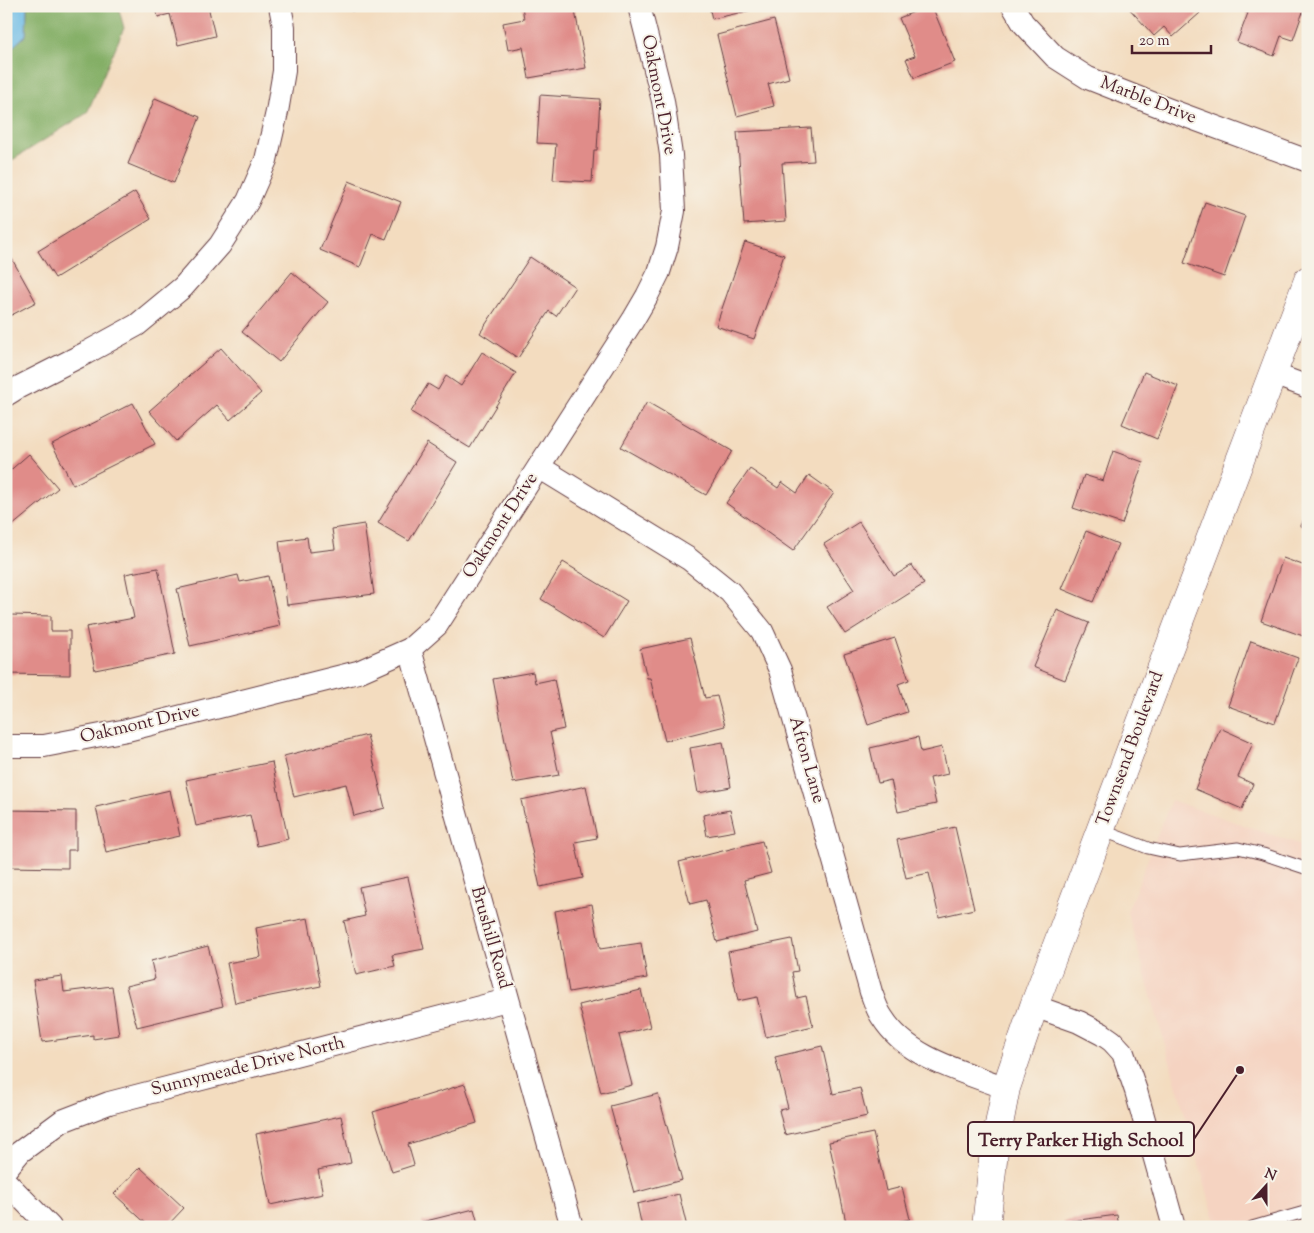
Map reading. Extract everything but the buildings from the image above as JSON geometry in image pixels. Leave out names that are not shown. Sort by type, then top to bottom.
[{"type":"street","points":[[6,395],[137,325],[182,287],[220,246],[248,201],[266,160],[284,71],[284,27],[280,6]]},
{"type":"street","name":"Oakmont Drive","points":[[6,746],[44,746],[126,730],[358,672],[410,649],[437,625],[633,320],[659,272],[667,247],[674,211],[671,155],[663,102],[639,6]]},
{"type":"street","name":"Marble Drive","points":[[1013,6],[1023,23],[1055,57],[1088,78],[1308,161]]},
{"type":"street","name":"Townsend Boulevard","points":[[986,1227],[994,1151],[1006,1088],[1034,1006],[1308,280]]},
{"type":"street","points":[[1273,374],[1308,387]]},
{"type":"street","name":"Afton Lane","points":[[539,467],[689,560],[730,592],[762,632],[780,670],[871,992],[882,1017],[902,1042],[930,1059],[1006,1088]]},
{"type":"street","name":"Brushill Road","points":[[410,649],[572,1227]]},
{"type":"street","name":"Sunnymeade Drive North","points":[[6,1168],[20,1152],[62,1121],[109,1103],[508,1000]]},
{"type":"street","points":[[1034,1006],[1079,1022],[1112,1041],[1123,1053],[1136,1091],[1174,1227]]},
{"type":"street","points":[[6,1182],[50,1227]]},
{"type":"lane","points":[[1101,830],[1148,848],[1180,856],[1238,848],[1308,869]]},
{"type":"lane","points":[[1252,1227],[1308,1211]]},
{"type":"shaded area","points":[[1171,800],[1308,847],[1308,1227],[1217,1227],[1127,912]]},
{"type":"green space","points":[[27,6],[118,6],[124,28],[87,113],[6,164],[6,53],[26,35]]},
{"type":"water","points":[[6,6],[27,6],[26,35],[6,53]]},
{"type":"place","name":"Terry Parker High School","points":[[1240,1070]]}]
